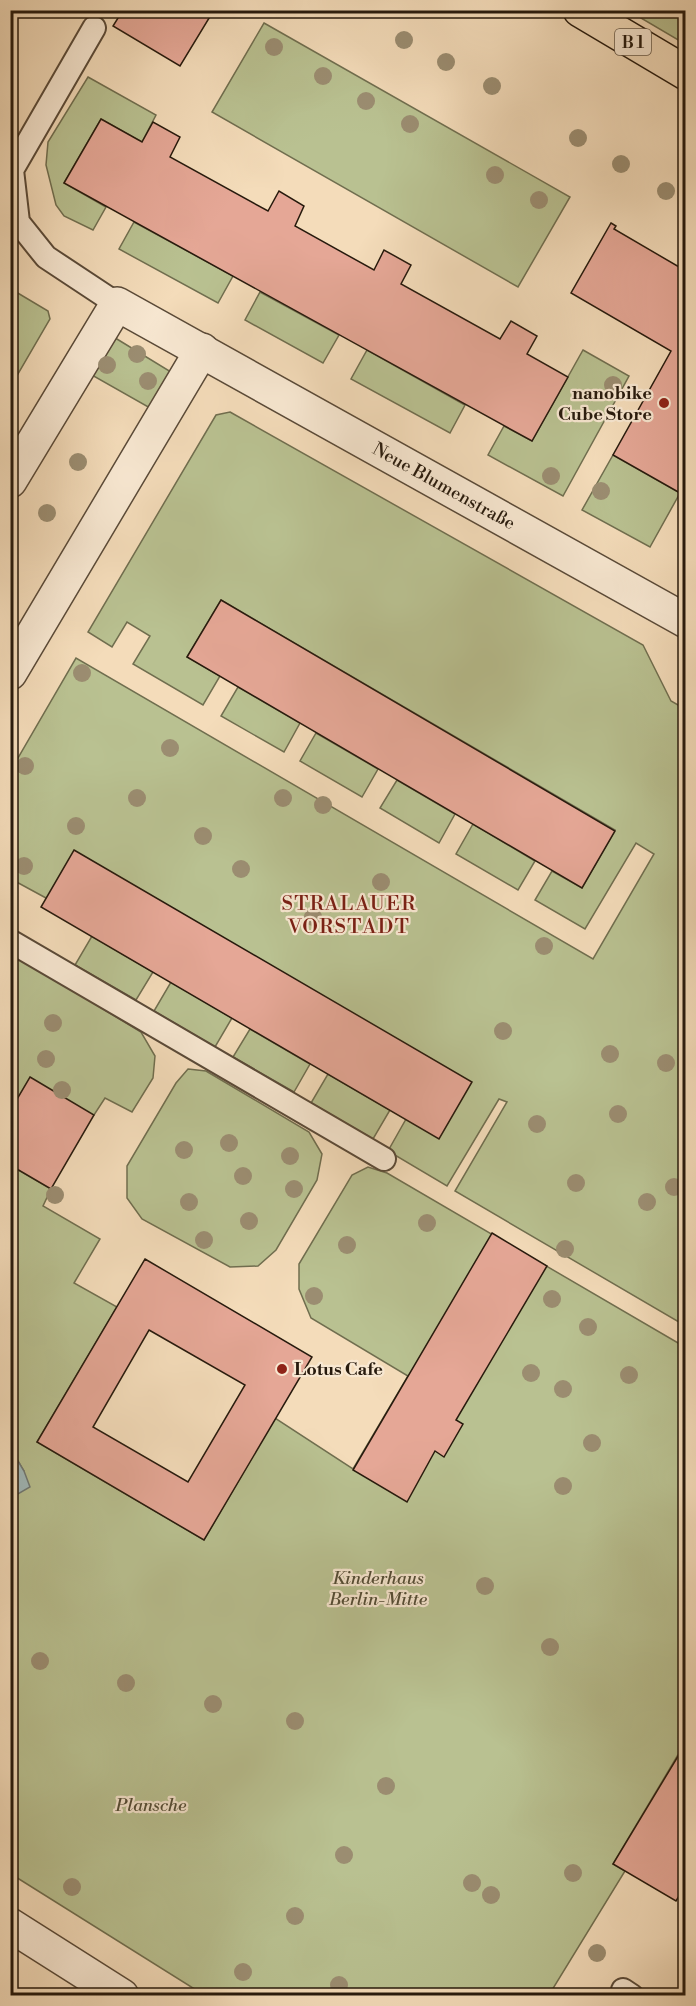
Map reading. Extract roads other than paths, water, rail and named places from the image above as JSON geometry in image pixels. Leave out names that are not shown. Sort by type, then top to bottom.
[{"type":"main road","name":"B 1","points":[[580,10],[686,73]]},
{"type":"street","name":"Neue Blumenstraße","points":[[117,304],[686,621]]},
{"type":"street","points":[[10,481],[117,304]]},
{"type":"street","points":[[10,673],[202,350]]},
{"type":"street","points":[[10,1926],[122,1995]]},
{"type":"lane","points":[[94,28],[12,170],[18,222],[46,257],[117,304]]},
{"type":"lane","points":[[10,941],[384,1159]]},
{"type":"water","points":[[11,1456],[15,1456],[30,1487],[11,1498]]},
{"type":"place","name":"nanobike Cube Store","points":[[664,403]]},
{"type":"place","name":"Lotus Cafe","points":[[282,1369]]},
{"type":"district","name":"STRALAUER VORSTADT","points":[[349,914]]},
{"type":"park label","name":"Kinderhaus Berlin-Mitte","points":[[378,1588]]},
{"type":"park label","name":"Plansche","points":[[151,1805]]}]
